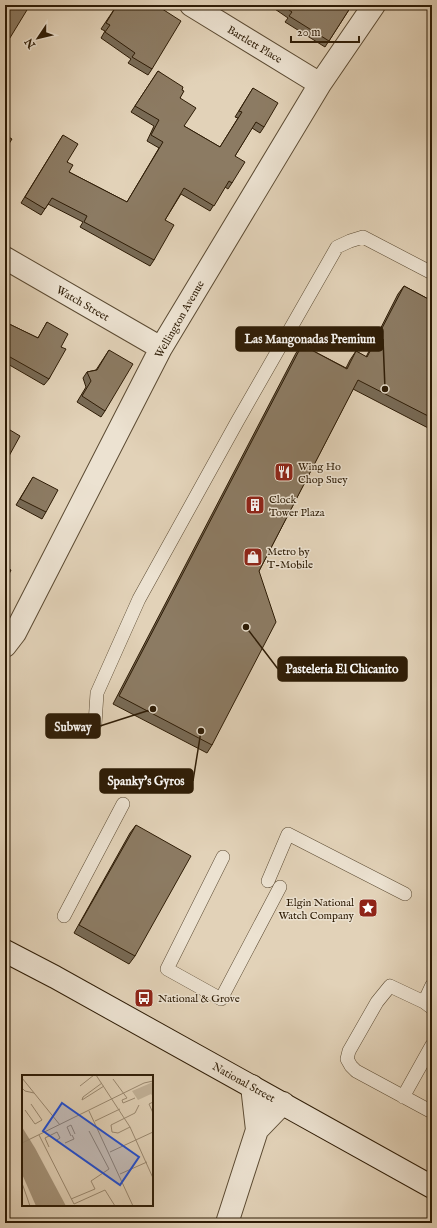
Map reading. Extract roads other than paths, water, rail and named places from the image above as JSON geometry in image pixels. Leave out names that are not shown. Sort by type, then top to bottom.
[{"type":"street","name":"Bartlett Place","points":[[191,5],[320,84]]},
{"type":"street","name":"Wellington Avenue","points":[[5,646],[15,633],[161,348],[320,84],[374,5]]},
{"type":"street","name":"Watch Street","points":[[5,258],[161,348]]},
{"type":"street","name":"National Street","points":[[5,952],[55,977],[432,1187]]},
{"type":"street","points":[[227,1223],[257,1130],[252,1086]]},
{"type":"street","points":[[257,1130],[283,1103]]},
{"type":"lane","points":[[95,724],[97,693],[138,599],[337,247],[363,237],[432,272]]},
{"type":"lane","points":[[64,916],[124,804]]},
{"type":"lane","points":[[268,881],[288,834],[405,894]]},
{"type":"lane","points":[[223,857],[166,969],[221,999],[280,887]]},
{"type":"lane","points":[[432,985],[428,1005],[390,986],[377,1002],[349,1051],[347,1059],[356,1071],[432,1112]]},
{"type":"lane","points":[[403,1097],[432,1045]]},
{"type":"place","name":"Las Mangonadas Premium","points":[[385,389]]},
{"type":"place","name":"Wing Ho Chop Suey","points":[[284,472]]},
{"type":"place","name":"Clock Tower Plaza","points":[[255,505]]},
{"type":"place","name":"Metro by T-Mobile","points":[[253,557]]},
{"type":"place","name":"Pasteleria El Chicanito","points":[[246,627]]},
{"type":"place","name":"Subway","points":[[153,709]]},
{"type":"place","name":"Spanky's Gyros","points":[[201,731]]},
{"type":"place","name":"Elgin National Watch Company","points":[[368,908]]},
{"type":"place","name":"National & Grove","points":[[144,998]]}]
